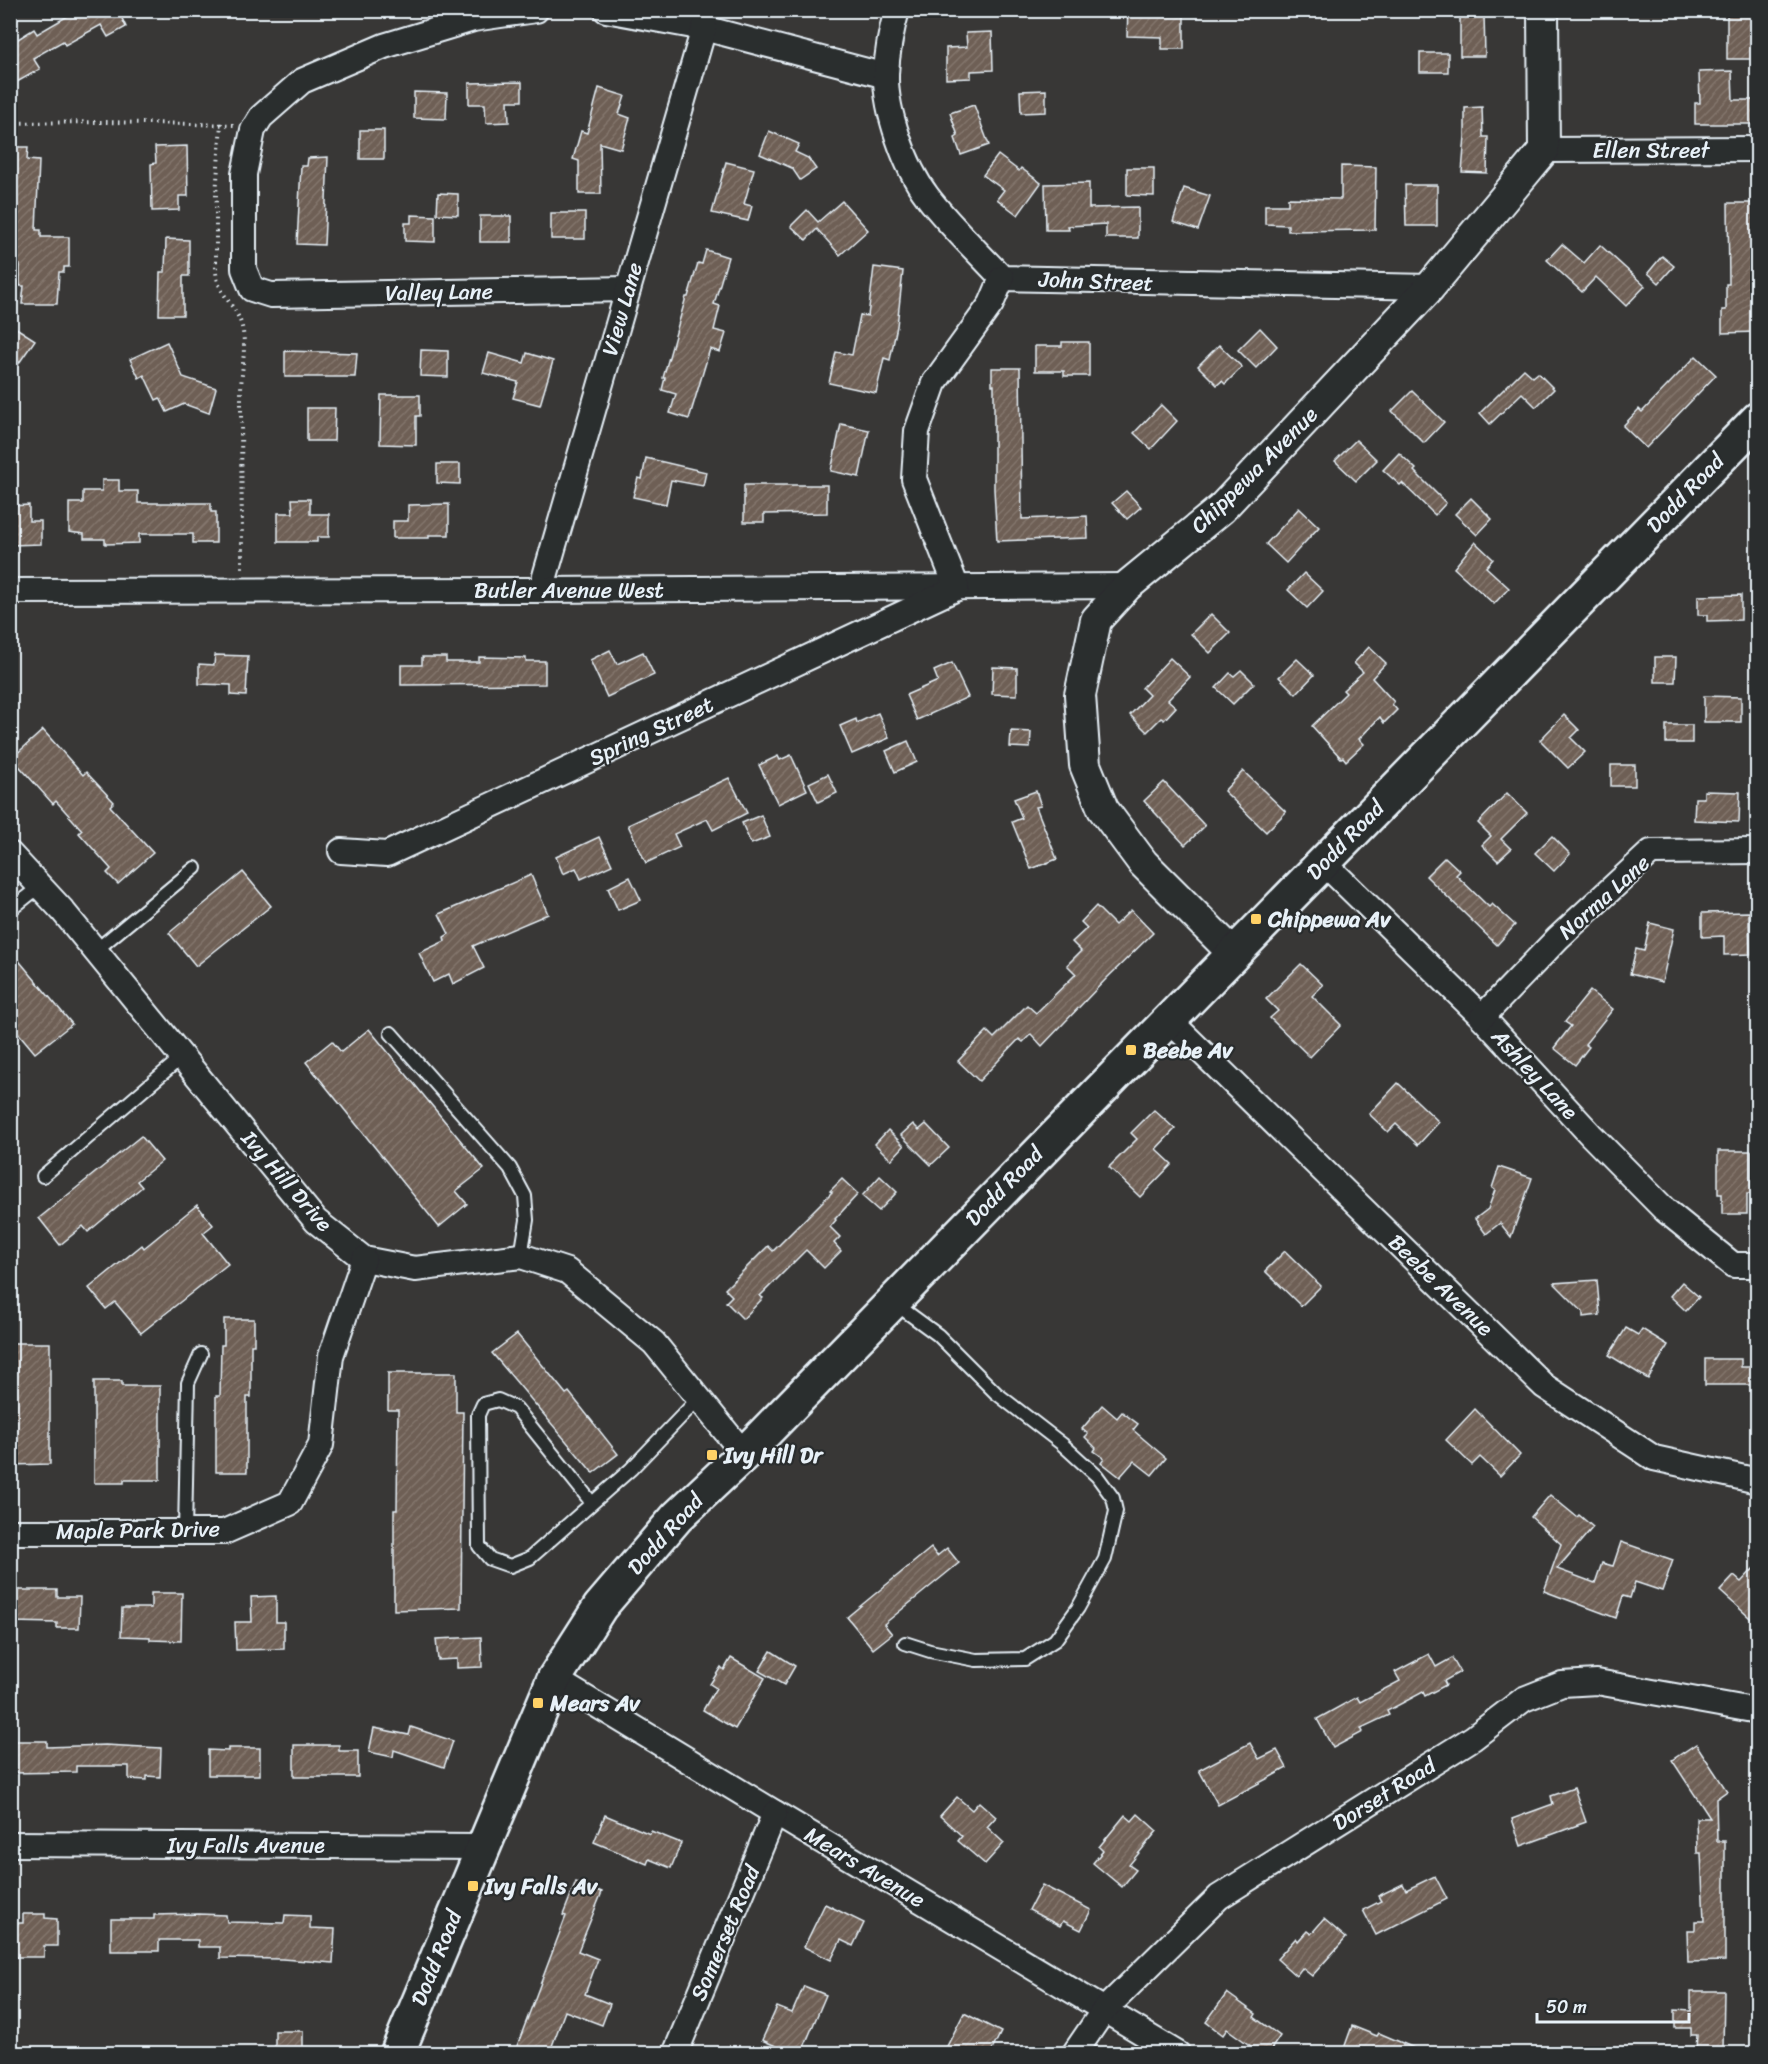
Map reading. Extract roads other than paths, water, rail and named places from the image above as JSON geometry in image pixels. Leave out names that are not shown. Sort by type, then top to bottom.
[{"type":"main road","name":"Dodd Road","points":[[397,2054],[554,1679],[600,1607],[677,1517],[744,1454],[1758,419]]},
{"type":"street","name":"Valley Lane","points":[[536,10],[473,19],[384,46],[302,81],[261,117],[253,130],[244,174],[244,269],[252,289],[271,295],[628,290]]},
{"type":"street","points":[[606,10],[704,28],[886,76]]},
{"type":"street","points":[[897,10],[890,35],[886,76],[891,112],[902,150],[926,195],[1002,278],[991,304],[934,382],[917,431],[914,479],[957,588]]},
{"type":"street","points":[[1543,10],[1544,150]]},
{"type":"street","name":"View Lane","points":[[541,591],[704,28]]},
{"type":"street","name":"Ellen Street","points":[[1544,150],[1758,149]]},
{"type":"street","name":"Chippewa Avenue","points":[[1234,954],[1143,863],[1103,809],[1085,765],[1080,695],[1096,620],[1127,586],[1221,509],[1430,287],[1544,150]]},
{"type":"street","name":"John Street","points":[[1002,278],[1430,287]]},
{"type":"street","name":"Butler Avenue West","points":[[10,591],[541,591],[1127,586]]},
{"type":"street","name":"Spring Street","points":[[341,850],[387,854],[957,588]]},
{"type":"street","name":"Norma Lane","points":[[1482,1017],[1558,938],[1651,852],[1758,851]]},
{"type":"street","name":"Ivy Hill Drive","points":[[10,854],[95,951],[316,1221],[364,1259],[415,1269],[521,1256],[567,1271],[654,1343],[744,1454]]},
{"type":"street","name":"Ashley Lane","points":[[1323,862],[1482,1017],[1591,1135],[1665,1210],[1733,1265],[1758,1265]]},
{"type":"street","name":"Beebe Avenue","points":[[1168,1019],[1544,1386],[1654,1458],[1758,1480]]},
{"type":"street","name":"Maple Park Drive","points":[[10,1532],[224,1532],[290,1503],[321,1445],[331,1356],[364,1259]]},
{"type":"street","name":"Mears Avenue","points":[[554,1679],[1178,2054]]},
{"type":"street","name":"Dorset Road","points":[[1074,2054],[1104,2010],[1219,1897],[1473,1738],[1524,1699],[1562,1684],[1597,1682],[1758,1711]]},
{"type":"street","name":"Somerset Road","points":[[675,2054],[775,1813]]},
{"type":"street","name":"Ivy Falls Avenue","points":[[10,1844],[482,1847]]},
{"type":"lane","points":[[95,951],[195,868]]},
{"type":"lane","points":[[10,910],[40,886]]},
{"type":"lane","points":[[391,1033],[510,1168],[525,1196],[527,1220],[521,1256]]},
{"type":"lane","points":[[43,1176],[182,1057]]},
{"type":"lane","points":[[892,1302],[938,1335],[996,1393],[1062,1444],[1097,1476],[1113,1498],[1116,1511],[1105,1559],[1078,1608],[1055,1640],[1025,1659],[976,1660],[930,1651],[905,1643]]},
{"type":"lane","points":[[185,1532],[188,1383],[201,1354]]},
{"type":"lane","points":[[592,1503],[516,1408],[498,1400],[483,1404],[478,1415],[479,1546],[490,1559],[510,1566],[530,1558],[631,1469],[699,1398]]},
{"type":"place","name":"Chippewa Av","points":[[1256,919]]},
{"type":"place","name":"Beebe Av","points":[[1131,1050]]},
{"type":"place","name":"Ivy Hill Dr","points":[[712,1455]]},
{"type":"place","name":"Mears Av","points":[[538,1703]]},
{"type":"place","name":"Ivy Falls Av","points":[[473,1886]]}]
